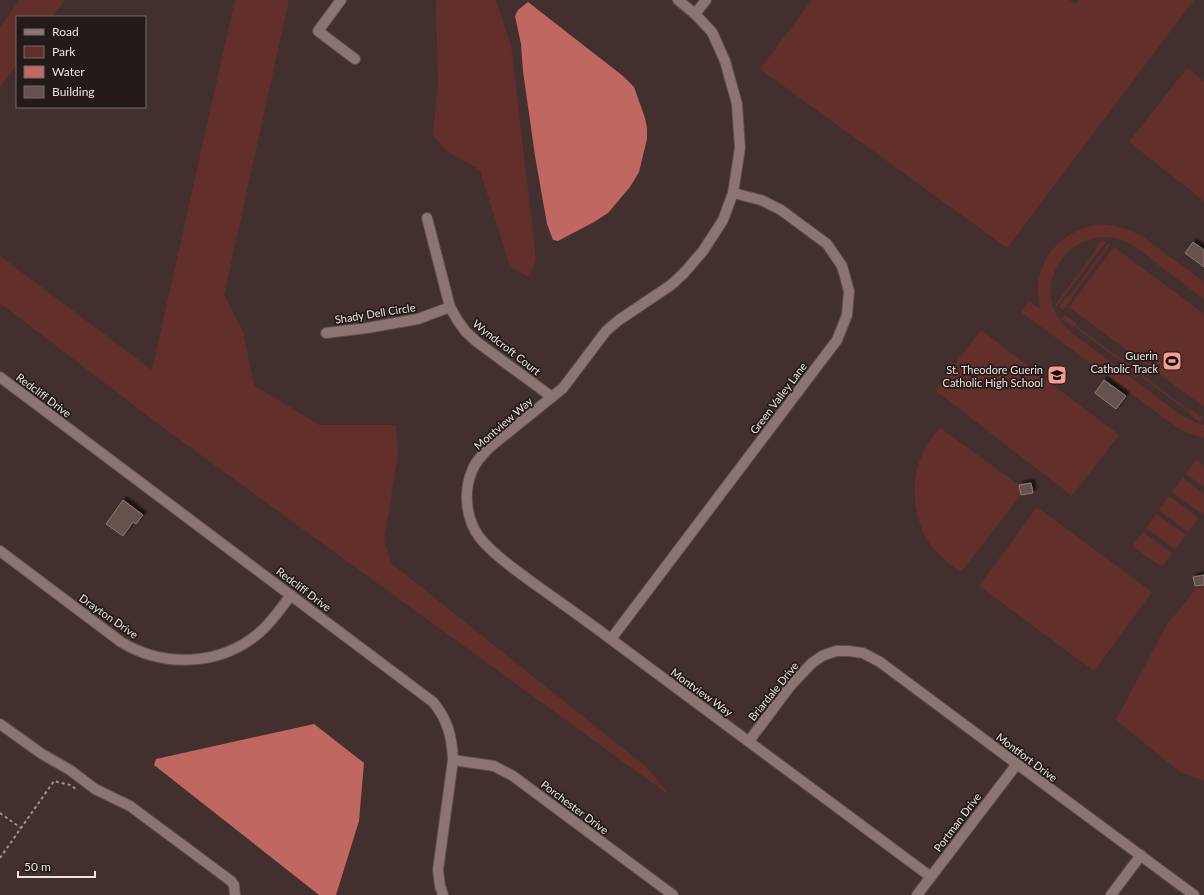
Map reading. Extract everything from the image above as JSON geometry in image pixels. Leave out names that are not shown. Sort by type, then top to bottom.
[{"type":"street","points":[[341,0],[318,31],[355,59]]},
{"type":"street","name":"Montview Way","points":[[678,0],[695,14],[712,32],[725,61],[737,104],[740,148],[733,193],[723,220],[712,239],[696,260],[671,285],[619,320],[606,331],[563,388],[490,447],[481,457],[472,470],[468,484],[467,498],[469,515],[480,538],[508,564],[931,877]]},
{"type":"street","points":[[695,14],[706,0]]},
{"type":"street","name":"Green Valley Lane","points":[[611,639],[837,340],[847,315],[849,291],[842,266],[827,244],[781,210],[761,200],[733,193]]},
{"type":"street","name":"Wyndcroft Court","points":[[427,218],[450,307],[458,321],[466,332],[483,346],[552,397]]},
{"type":"street","name":"Shady Dell Circle","points":[[326,333],[367,328],[418,319],[450,307]]},
{"type":"street","name":"Redcliff Drive","points":[[0,377],[433,702],[444,716],[449,727],[452,740],[453,760],[438,870],[443,895]]},
{"type":"street","name":"Drayton Drive","points":[[0,551],[121,642],[149,655],[168,659],[198,660],[232,650],[250,640],[268,625],[291,595]]},
{"type":"street","name":"Briardale Drive","points":[[749,741],[791,685],[812,663],[822,656],[841,651]]},
{"type":"street","name":"Montfort Drive","points":[[841,651],[863,652],[880,662],[1194,895]]},
{"type":"street","points":[[0,724],[42,754],[70,770],[95,789],[130,806],[231,881],[234,886],[235,895]]},
{"type":"street","name":"Porchester Drive","points":[[453,760],[494,766],[513,776],[673,895]]},
{"type":"street","name":"Portman Drive","points":[[917,895],[1016,764]]},
{"type":"street","points":[[1111,895],[1141,855]]},
{"type":"path","points":[[0,858],[54,781],[70,785],[81,791]]},
{"type":"path","points":[[0,813],[21,828]]},
{"type":"green space","points":[[20,0],[65,0],[53,16],[16,16],[16,65],[0,87],[0,27]]},
{"type":"green space","points":[[235,0],[289,0],[224,295],[243,331],[254,385],[319,425],[396,425],[398,454],[384,541],[391,563],[649,769],[669,795],[165,429],[0,303],[0,256],[152,370]]},
{"type":"green space","points":[[436,0],[496,0],[511,45],[536,260],[529,277],[510,267],[480,170],[447,151],[433,136],[438,85]]},
{"type":"green space","points":[[812,0],[1069,0],[1075,4],[1078,0],[1194,0],[1007,248],[760,69]]},
{"type":"green space","points":[[1187,68],[1204,81],[1204,201],[1129,142]]},
{"type":"green space","points":[[1100,224],[1123,228],[1143,237],[1204,282],[1204,299],[1133,245],[1114,238],[1100,237],[1086,240],[1074,247],[1064,256],[1052,279],[1051,293],[1053,307],[1061,322],[1072,333],[1182,416],[1204,425],[1204,438],[1185,432],[1175,426],[1021,312],[1029,301],[1040,309],[1038,293],[1039,278],[1043,265],[1059,242],[1071,234]]},
{"type":"green space","points":[[1102,239],[1106,242],[1057,306],[1055,305],[1095,252],[1094,251]]},
{"type":"green space","points":[[1108,244],[1110,245],[1063,310],[1059,307],[1067,296],[1069,297]]},
{"type":"green space","name":"Guerin Catholic Track","points":[[1114,247],[1204,314],[1204,407],[1069,307]]},
{"type":"green space","points":[[1065,315],[1076,323],[1075,325],[1128,364],[1130,361],[1142,370],[1140,373],[1190,411],[1191,409],[1203,418],[1200,422],[1188,413],[1189,412],[1139,375],[1136,378],[1125,369],[1127,366],[1074,326],[1073,327],[1061,319]]},
{"type":"green space","points":[[981,330],[1119,435],[1072,496],[935,390]]},
{"type":"green space","points":[[940,428],[1019,485],[1021,495],[961,572],[941,556],[928,541],[920,525],[915,502],[918,466],[928,443]]},
{"type":"green space","points":[[1196,460],[1204,466],[1204,487],[1186,474]]},
{"type":"green space","points":[[1183,478],[1204,494],[1204,511],[1202,514],[1172,492]]},
{"type":"green space","points":[[1169,496],[1199,518],[1188,532],[1159,510]]},
{"type":"green space","points":[[1037,507],[1152,592],[1094,671],[979,586]]},
{"type":"green space","points":[[1156,514],[1186,535],[1175,549],[1146,528]]},
{"type":"green space","points":[[1143,532],[1172,553],[1162,567],[1132,546]]},
{"type":"green space","points":[[1204,588],[1204,781],[1180,772],[1116,720],[1166,626],[1196,589]]},
{"type":"water","points":[[528,2],[623,76],[634,87],[647,128],[647,139],[639,172],[630,187],[608,213],[558,241],[553,240],[547,224],[535,156],[523,71],[521,44],[515,16],[518,10]]},
{"type":"water","points":[[314,724],[364,763],[359,821],[336,895],[319,895],[154,765],[156,759]]},
{"type":"building","points":[[1193,242],[1204,250],[1204,267],[1185,253]]},
{"type":"building","points":[[1104,380],[1126,396],[1116,409],[1095,393]]},
{"type":"building","points":[[1031,483],[1033,493],[1021,495],[1019,485]]},
{"type":"building","points":[[123,500],[143,515],[136,524],[133,522],[123,536],[106,524]]},
{"type":"building","points":[[1204,575],[1204,585],[1195,586],[1193,577]]},
{"type":"place","name":"Guerin Catholic Track","points":[[1172,361]]},
{"type":"place","name":"St. Theodore Guerin Catholic High School","points":[[1057,375]]}]
